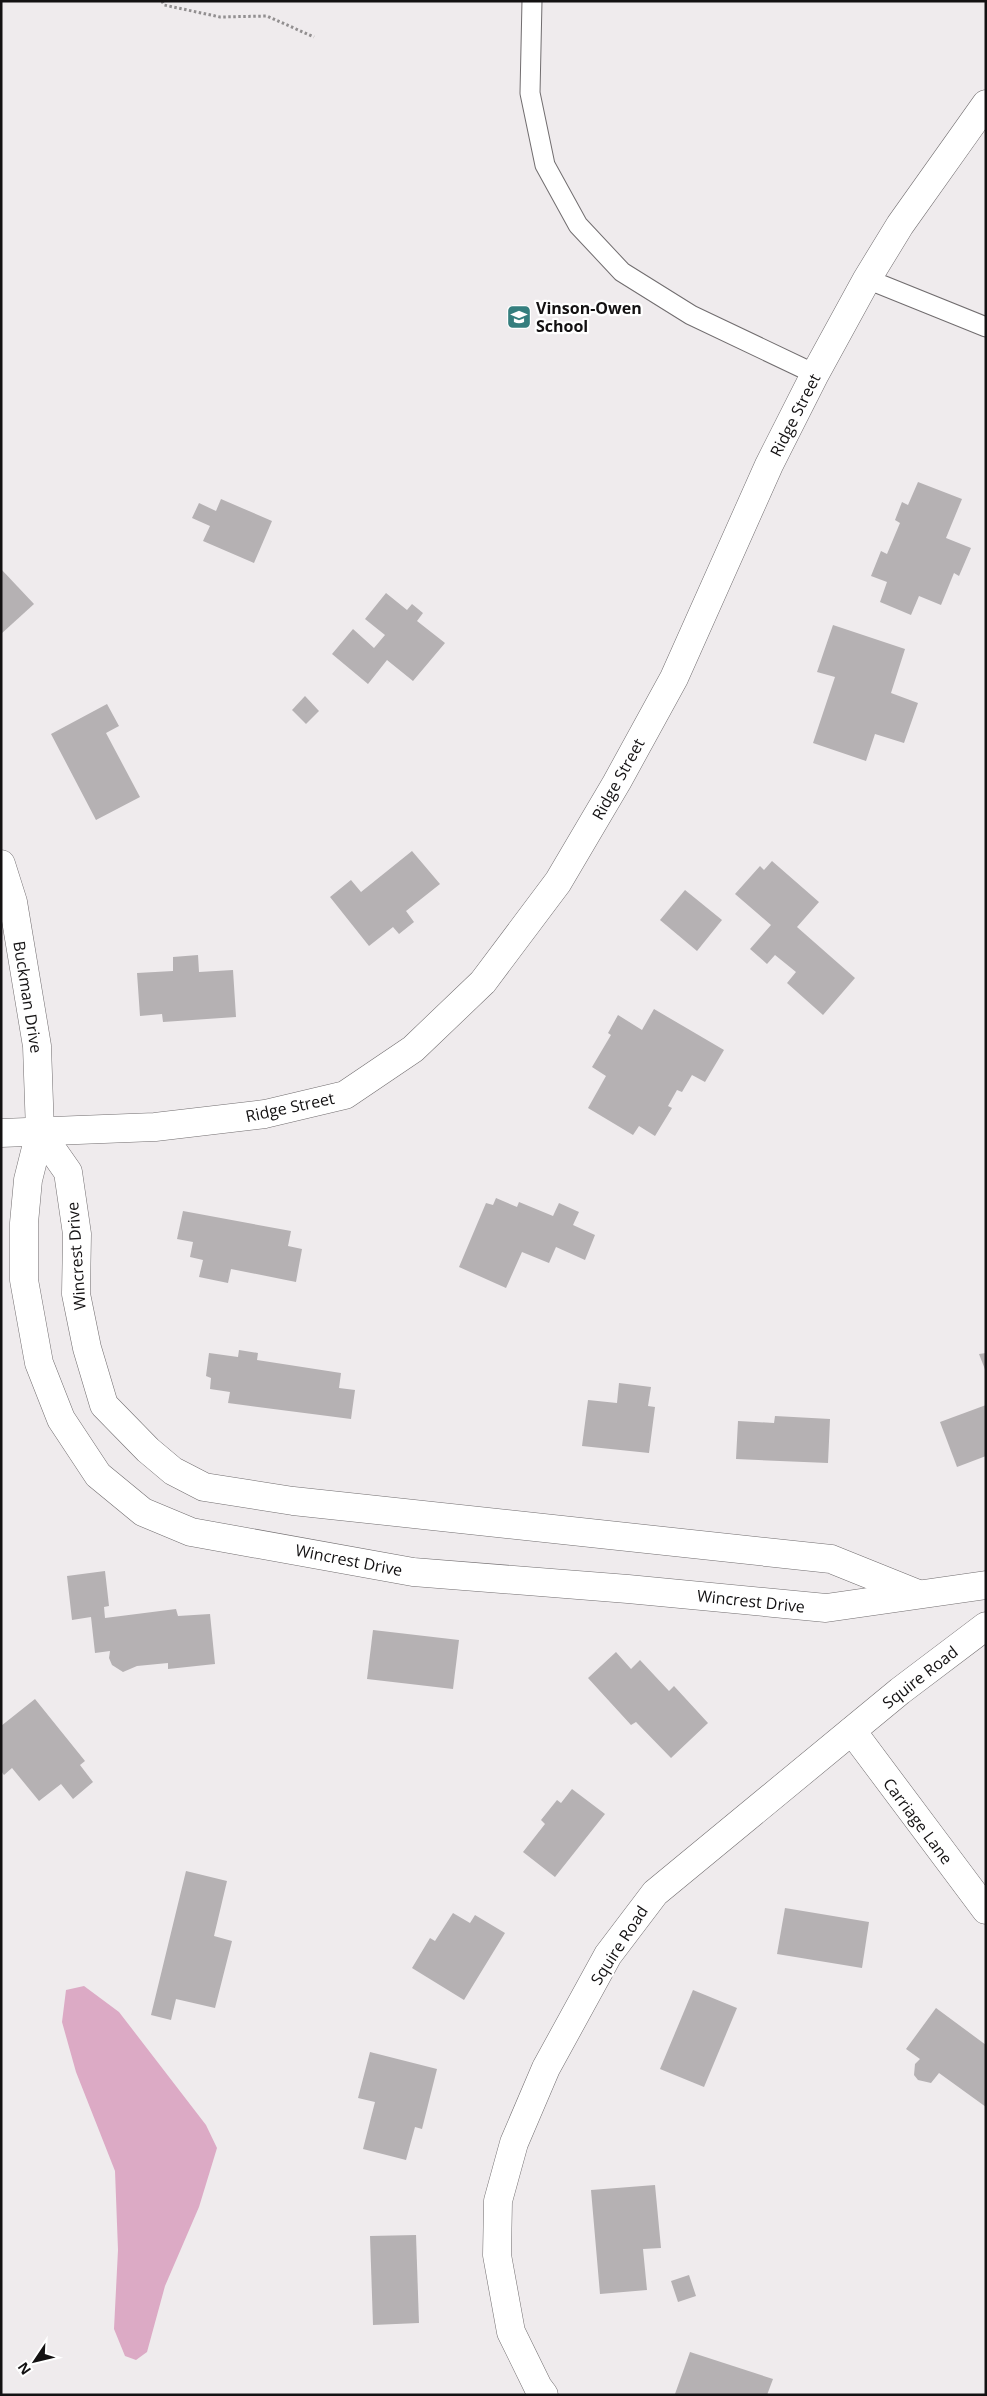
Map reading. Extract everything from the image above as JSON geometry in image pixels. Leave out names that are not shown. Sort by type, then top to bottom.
[{"type":"street","name":"Ridge Street","points":[[1,1133],[155,1128],[265,1114],[345,1095],[413,1049],[483,982],[558,882],[618,782],[674,678],[769,465],[815,374],[867,279],[900,225],[986,104]]},
{"type":"street","name":"Buckman Drive","points":[[1,864],[14,902],[37,1046],[40,1132]]},
{"type":"street","name":"Wincrest Drive","points":[[40,1132],[68,1172],[77,1234],[76,1294],[87,1348],[104,1405],[148,1450],[173,1471],[204,1486],[293,1501],[831,1559],[920,1594]]},
{"type":"street","name":"Wincrest Drive","points":[[40,1132],[28,1180],[24,1223],[24,1280],[39,1363],[61,1419],[98,1475],[143,1512],[191,1532],[413,1572],[628,1589],[826,1608],[986,1585]]},
{"type":"street","name":"Squire Road","points":[[544,2395],[511,2332],[497,2255],[498,2201],[514,2143],[546,2068],[608,1956],[655,1893],[852,1731],[986,1626]]},
{"type":"street","name":"Carriage Lane","points":[[852,1731],[986,1910]]},
{"type":"lane","points":[[532,1],[530,93],[545,165],[578,224],[622,272],[691,315],[815,374]]},
{"type":"lane","points":[[867,279],[986,327]]},
{"type":"path","points":[[162,1],[164,5],[220,17],[268,16],[314,37]]},
{"type":"shaded area","points":[[84,1986],[119,2012],[206,2125],[217,2148],[199,2207],[165,2286],[147,2352],[136,2360],[125,2356],[114,2329],[118,2250],[115,2171],[76,2072],[62,2022],[66,1990]]},
{"type":"building","points":[[918,482],[962,499],[946,538],[971,548],[959,576],[954,573],[941,605],[919,596],[911,615],[880,602],[887,582],[871,576],[881,551],[887,554],[900,523],[895,520],[902,502],[908,505]]},
{"type":"building","points":[[221,499],[272,521],[254,563],[203,541],[210,526],[192,518],[199,503],[216,511]]},
{"type":"building","points":[[1,569],[34,604],[1,634]]},
{"type":"building","points":[[386,593],[407,610],[412,604],[423,613],[417,621],[445,643],[413,681],[387,660],[368,684],[332,654],[353,629],[374,648],[385,635],[365,619]]},
{"type":"building","points":[[833,625],[905,649],[891,693],[918,703],[904,743],[875,734],[866,761],[813,743],[835,677],[817,672]]},
{"type":"building","points":[[305,696],[319,711],[306,724],[292,710]]},
{"type":"building","points":[[107,704],[119,726],[106,733],[140,797],[96,820],[51,734]]},
{"type":"building","points":[[412,851],[440,884],[406,911],[414,922],[399,934],[393,927],[369,946],[330,897],[351,880],[361,892]]},
{"type":"building","points":[[772,861],[819,902],[797,927],[855,978],[823,1015],[787,983],[796,972],[775,955],[767,964],[750,949],[771,925],[735,894],[760,866],[764,870]]},
{"type":"building","points":[[685,890],[722,920],[697,951],[660,920]]},
{"type":"building","points":[[198,955],[199,972],[233,970],[236,1017],[163,1022],[162,1014],[140,1016],[137,973],[173,971],[173,957]]},
{"type":"building","points":[[654,1009],[724,1050],[705,1082],[692,1075],[682,1092],[677,1090],[668,1106],[672,1108],[655,1136],[639,1126],[633,1135],[588,1108],[606,1076],[592,1067],[611,1035],[608,1033],[618,1015],[642,1030]]},
{"type":"building","points":[[496,1198],[517,1207],[519,1202],[553,1216],[559,1203],[579,1212],[573,1225],[595,1235],[585,1260],[556,1247],[549,1263],[522,1252],[506,1288],[459,1267],[486,1203],[493,1205]]},
{"type":"building","points":[[183,1211],[291,1231],[288,1246],[302,1249],[296,1282],[231,1269],[228,1283],[199,1277],[203,1260],[190,1257],[193,1242],[177,1239]]},
{"type":"building","points":[[239,1350],[258,1353],[257,1360],[341,1373],[339,1388],[355,1390],[351,1419],[228,1403],[230,1392],[210,1389],[211,1378],[206,1376],[209,1353],[238,1357]]},
{"type":"building","points":[[986,1353],[986,1372],[979,1354]]},
{"type":"building","points":[[619,1383],[651,1387],[648,1406],[655,1407],[649,1453],[582,1446],[588,1400],[617,1403]]},
{"type":"building","points":[[986,1405],[986,1456],[957,1467],[940,1422]]},
{"type":"building","points":[[775,1416],[830,1419],[828,1463],[736,1459],[738,1421],[774,1423]]},
{"type":"building","points":[[105,1571],[109,1606],[104,1607],[105,1618],[176,1609],[178,1616],[210,1614],[215,1664],[168,1669],[168,1663],[137,1666],[123,1672],[112,1665],[109,1658],[110,1651],[95,1653],[91,1617],[72,1620],[67,1576]]},
{"type":"building","points":[[373,1630],[459,1640],[453,1689],[367,1679]]},
{"type":"building","points":[[616,1652],[631,1669],[640,1660],[669,1691],[674,1686],[708,1723],[671,1758],[636,1722],[631,1725],[588,1678]]},
{"type":"building","points":[[35,1699],[85,1761],[80,1765],[93,1782],[73,1799],[61,1784],[39,1801],[12,1768],[4,1775],[1,1771],[1,1726]]},
{"type":"building","points":[[572,1789],[605,1814],[555,1877],[523,1852],[545,1824],[541,1820],[557,1800],[561,1803]]},
{"type":"building","points":[[186,1871],[227,1881],[214,1936],[232,1941],[215,2008],[176,1999],[171,2020],[151,2015]]},
{"type":"building","points":[[785,1908],[869,1922],[862,1968],[777,1954]]},
{"type":"building","points":[[453,1913],[470,1923],[475,1915],[505,1933],[464,2000],[412,1968],[430,1938],[435,1941]]},
{"type":"building","points":[[693,1990],[737,2008],[704,2087],[660,2069]]},
{"type":"building","points":[[936,2008],[986,2045],[986,2107],[939,2073],[931,2083],[918,2080],[914,2075],[915,2064],[920,2059],[906,2049]]},
{"type":"building","points":[[370,2052],[437,2069],[422,2129],[415,2127],[406,2160],[363,2149],[375,2102],[358,2098]]},
{"type":"building","points":[[655,2185],[661,2248],[643,2249],[647,2290],[600,2294],[591,2190]]},
{"type":"building","points":[[416,2235],[419,2323],[373,2325],[370,2236]]},
{"type":"building","points":[[689,2275],[696,2296],[678,2302],[671,2281]]},
{"type":"building","points":[[690,2352],[773,2379],[767,2395],[675,2394]]},
{"type":"place","name":"Vinson-Owen School","points":[[519,317]]}]
